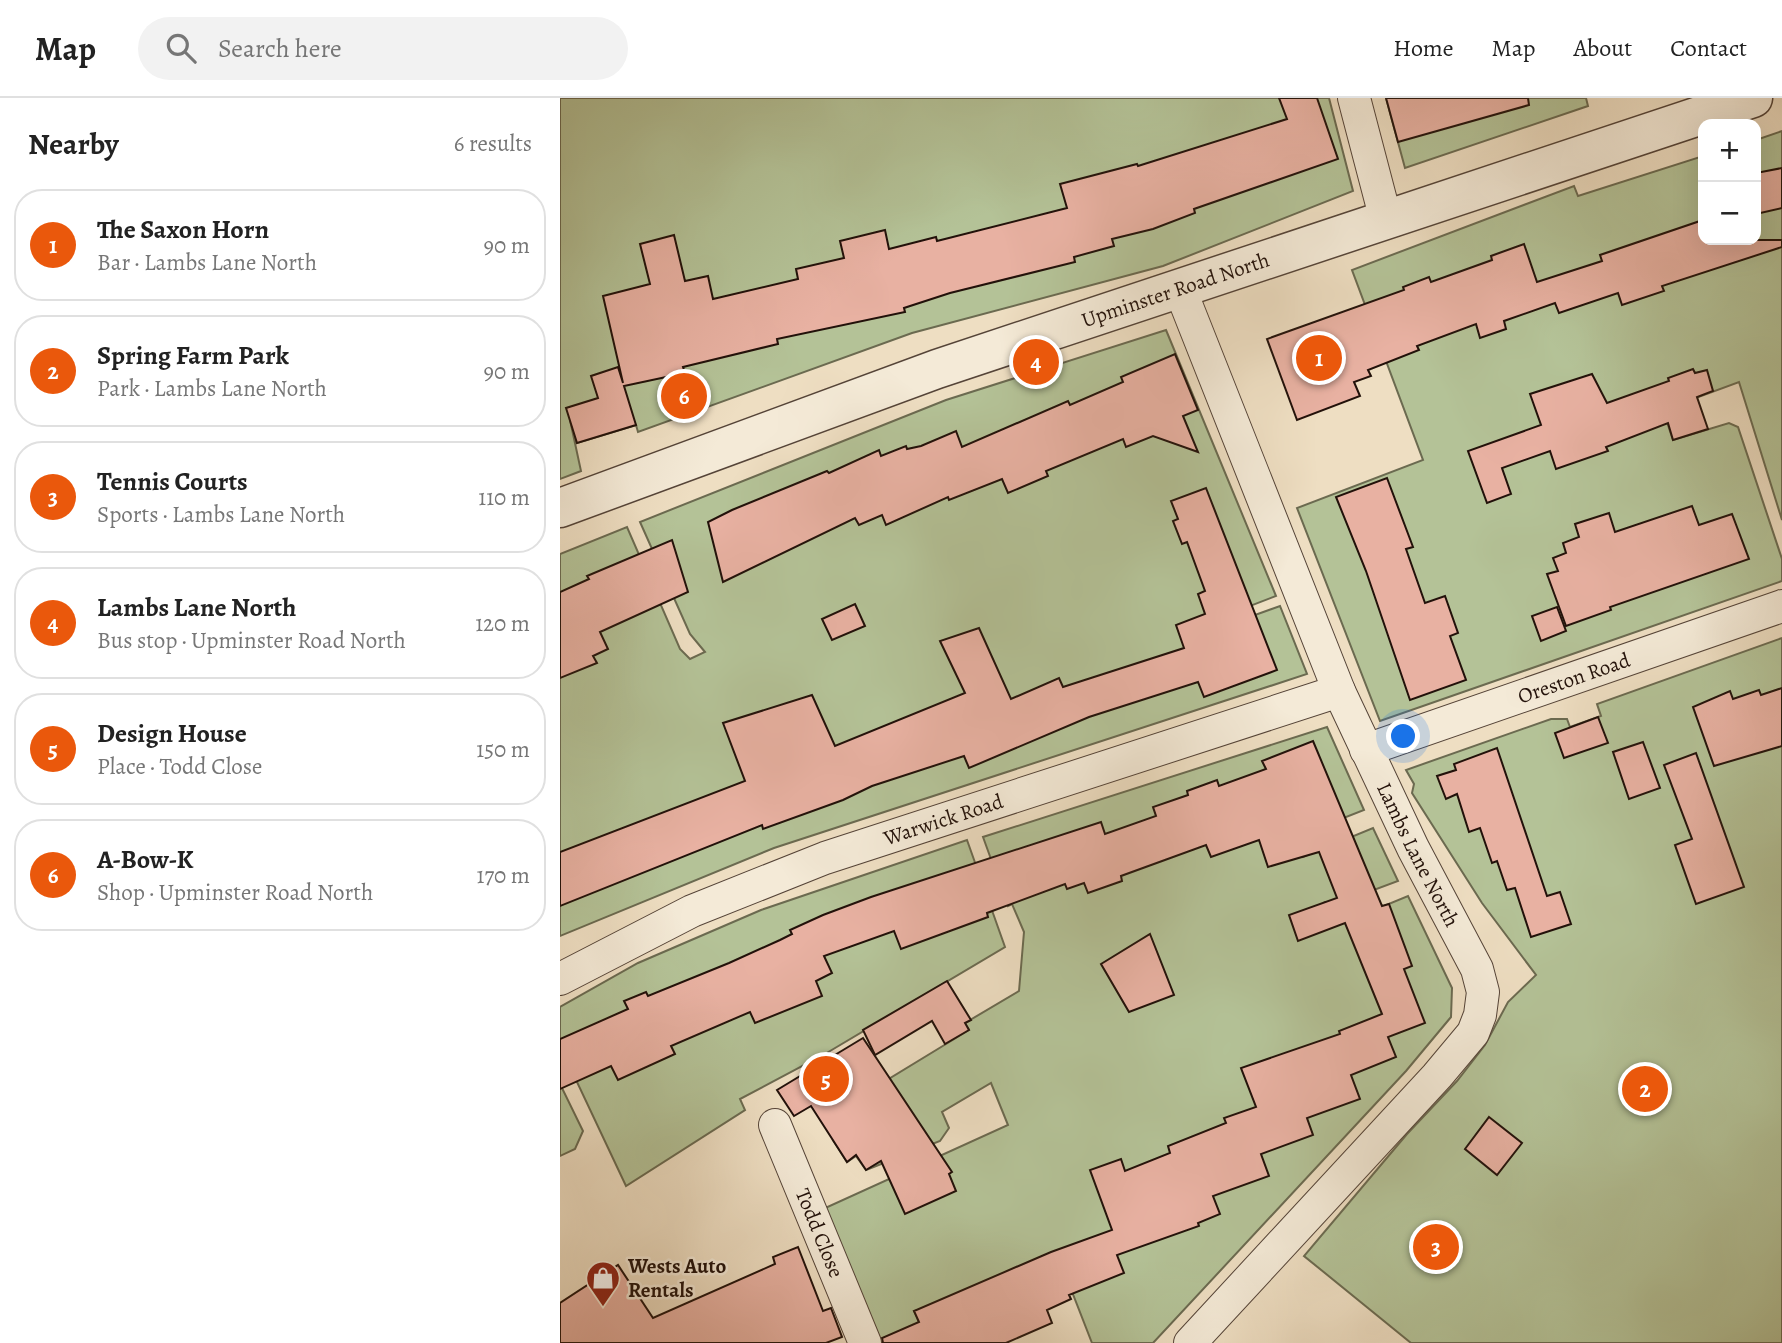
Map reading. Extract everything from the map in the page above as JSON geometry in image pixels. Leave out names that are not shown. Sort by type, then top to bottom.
[{"type":"street","points":[[1354,98],[1386,220]]},
{"type":"street","name":"Upminster Road North","points":[[560,508],[937,369],[1753,98]]},
{"type":"street","name":"Lambs Lane North","points":[[1180,289],[1339,691],[1477,970],[1483,992],[1480,1014],[1472,1033],[1437,1076],[1190,1343]]},
{"type":"street","name":"Oreston Road","points":[[1366,750],[1782,606]]},
{"type":"street","name":"Warwick Road","points":[[560,979],[692,911],[825,858],[1339,691]]},
{"type":"street","name":"Todd Close","points":[[775,1125],[865,1343]]},
{"type":"green space","points":[[560,98],[1329,98],[1353,191],[1163,266],[912,333],[638,432],[636,425],[577,443],[570,420],[581,471],[560,479]]},
{"type":"green space","points":[[1386,98],[1586,98],[1588,106],[1405,168]]},
{"type":"green space","points":[[1782,131],[1782,520],[1739,382],[1663,410],[1673,440],[1729,423],[1738,427],[1782,559],[1782,581],[1380,721],[1297,508],[1423,460],[1352,270],[1574,186],[1578,196],[1698,158],[1698,245],[1761,245],[1761,138]]},
{"type":"green space","points":[[1166,330],[1276,596],[1216,619],[1219,628],[1280,606],[1307,674],[774,848],[560,936],[560,554],[627,527],[680,649],[690,659],[705,652],[690,634],[640,522],[946,400]]},
{"type":"green space","points":[[1782,638],[1782,1343],[1411,1343],[1304,1256],[1407,1134],[1457,1081],[1485,1045],[1508,1002],[1536,975],[1482,903],[1412,793],[1414,784],[1406,770],[1551,719],[1567,719],[1570,727],[1601,716],[1597,704]]},
{"type":"green space","points":[[1327,727],[1364,810],[1308,832],[1295,834],[1303,857],[1373,828],[1398,881],[1339,903],[1325,902],[1333,927],[1408,896],[1452,988],[1451,1017],[1406,1071],[1153,1343],[1092,1343],[1067,1279],[914,1311],[919,1322],[894,1343],[878,1343],[823,1209],[1008,1125],[991,1083],[942,1112],[949,1128],[940,1141],[866,1170],[856,1156],[847,1162],[833,1140],[843,1134],[833,1113],[969,1030],[965,1023],[1019,991],[1024,932],[1012,904],[1008,906],[983,837]]},
{"type":"green space","points":[[967,840],[1005,947],[825,1054],[740,1099],[745,1110],[626,1186],[560,1046],[560,1007],[638,963],[761,910]]},
{"type":"green space","points":[[560,1084],[583,1131],[575,1149],[560,1156]]},
{"type":"building","points":[[1279,98],[1317,98],[1338,159],[1194,209],[1195,213],[1153,229],[1112,239],[1114,246],[1074,257],[1075,262],[950,293],[904,308],[905,312],[777,339],[778,344],[683,367],[685,373],[624,386],[636,425],[577,443],[566,408],[598,398],[591,376],[618,367],[623,383],[603,296],[650,284],[640,244],[674,235],[685,281],[708,276],[713,299],[798,279],[796,269],[844,258],[840,241],[885,230],[889,249],[936,237],[937,241],[1067,208],[1060,184],[1137,164],[1138,166],[1287,119]]},
{"type":"building","points":[[1386,98],[1528,98],[1529,105],[1398,142]]},
{"type":"building","points":[[1782,168],[1782,208],[1761,213],[1761,172]]},
{"type":"building","points":[[1698,222],[1698,245],[1761,245],[1761,240],[1782,240],[1782,247],[1662,286],[1664,291],[1622,305],[1618,293],[1559,313],[1555,303],[1504,321],[1506,329],[1480,338],[1476,324],[1417,346],[1419,350],[1368,370],[1371,376],[1354,382],[1360,396],[1297,420],[1267,339],[1404,290],[1403,287],[1429,277],[1431,282],[1492,260],[1491,256],[1524,244],[1537,282],[1602,261],[1600,255]]},
{"type":"building","points":[[1175,354],[1198,410],[1183,416],[1198,452],[1153,436],[1126,447],[1123,439],[1046,471],[1048,476],[1008,493],[1002,479],[949,500],[948,497],[886,525],[882,515],[859,525],[855,518],[723,582],[708,522],[879,450],[881,456],[906,446],[907,449],[921,446],[956,431],[962,447],[1068,401],[1070,405],[1123,382],[1121,377]]},
{"type":"building","points":[[1693,369],[1695,373],[1707,370],[1713,391],[1697,397],[1708,429],[1673,440],[1668,423],[1606,447],[1608,451],[1556,469],[1550,451],[1502,468],[1511,494],[1487,503],[1468,451],[1541,425],[1530,394],[1592,374],[1607,403],[1669,381],[1668,378]]},
{"type":"building","points":[[1387,478],[1413,547],[1406,549],[1425,603],[1445,596],[1458,633],[1450,636],[1466,680],[1410,700],[1366,571],[1336,497]]},
{"type":"building","points":[[1206,488],[1277,670],[1204,697],[1198,682],[1089,717],[969,768],[964,756],[872,786],[843,800],[763,829],[762,825],[560,906],[560,852],[745,781],[723,723],[812,695],[835,746],[965,693],[940,641],[979,628],[1011,699],[1059,678],[1063,687],[1184,648],[1176,625],[1205,614],[1198,594],[1205,591],[1187,542],[1182,544],[1173,521],[1178,519],[1171,501]]},
{"type":"building","points":[[1692,506],[1699,525],[1732,514],[1749,559],[1610,607],[1611,610],[1566,626],[1547,574],[1558,571],[1553,558],[1566,553],[1563,543],[1579,537],[1575,524],[1609,513],[1615,532]]},
{"type":"building","points":[[672,540],[688,592],[600,632],[608,649],[593,656],[597,663],[560,678],[560,592],[589,579],[587,576]]},
{"type":"building","points":[[855,604],[865,626],[832,640],[822,619]]},
{"type":"building","points":[[1557,607],[1566,631],[1541,641],[1532,616]]},
{"type":"building","points":[[1782,688],[1782,746],[1714,766],[1693,707],[1730,691],[1733,699],[1759,690],[1761,695]]},
{"type":"building","points":[[1598,717],[1608,743],[1564,758],[1555,733]]},
{"type":"building","points":[[1313,741],[1382,906],[1389,904],[1412,966],[1404,969],[1425,1023],[1388,1037],[1396,1057],[1351,1075],[1360,1099],[1307,1118],[1313,1135],[1261,1154],[1269,1176],[1213,1196],[1220,1214],[1198,1223],[1199,1226],[1117,1255],[1124,1273],[1069,1295],[1071,1299],[1047,1310],[1052,1323],[1006,1343],[883,1343],[882,1338],[919,1322],[914,1311],[1051,1252],[1112,1230],[1090,1170],[1121,1159],[1125,1171],[1170,1153],[1168,1146],[1226,1123],[1224,1118],[1256,1107],[1241,1068],[1340,1034],[1339,1031],[1382,1014],[1345,923],[1298,941],[1289,915],[1337,898],[1319,852],[1268,867],[1259,840],[1211,857],[1206,845],[1121,876],[1122,881],[1088,893],[1084,883],[1067,889],[1065,884],[987,913],[988,917],[901,949],[894,931],[824,956],[832,973],[816,981],[822,996],[755,1023],[750,1012],[671,1046],[675,1054],[618,1080],[611,1066],[560,1089],[560,1039],[628,1009],[624,1001],[646,992],[648,996],[729,963],[792,934],[790,930],[871,897],[1101,822],[1105,834],[1156,816],[1153,807],[1188,795],[1187,791],[1217,780],[1219,786],[1266,769],[1262,761]]},
{"type":"building","points":[[1643,742],[1660,788],[1629,799],[1613,752]]},
{"type":"building","points":[[1497,748],[1547,896],[1560,892],[1571,924],[1531,937],[1515,888],[1507,890],[1497,861],[1492,863],[1480,828],[1469,832],[1457,794],[1446,799],[1437,776],[1456,770],[1454,764]]},
{"type":"building","points":[[1696,753],[1744,887],[1696,904],[1675,845],[1692,839],[1664,765]]},
{"type":"building","points":[[1150,934],[1174,995],[1129,1012],[1101,964]]},
{"type":"building","points":[[947,981],[971,1020],[965,1023],[969,1030],[945,1044],[932,1021],[875,1055],[863,1030]]},
{"type":"building","points":[[863,1038],[952,1172],[949,1174],[956,1191],[905,1214],[881,1161],[866,1170],[856,1155],[847,1162],[811,1106],[794,1116],[777,1090]]},
{"type":"building","points":[[1489,1117],[1522,1143],[1497,1175],[1465,1149]]},
{"type":"building","points":[[798,1247],[823,1311],[831,1308],[842,1337],[826,1343],[560,1343],[560,1303],[618,1265],[653,1318],[775,1264],[773,1257]]},
{"type":"place","name":"The Saxon Horn","points":[[1319,358]]},
{"type":"place","name":"Lambs Lane North","points":[[1036,362]]},
{"type":"place","name":"A-Bow-K","points":[[684,396]]},
{"type":"place","name":"Design House","points":[[826,1079]]},
{"type":"place","name":"Spring Farm Park","points":[[1645,1089]]},
{"type":"place","name":"Tennis Courts","points":[[1436,1247]]},
{"type":"place","name":"Wests Auto Rentals","points":[[603,1308]]}]
